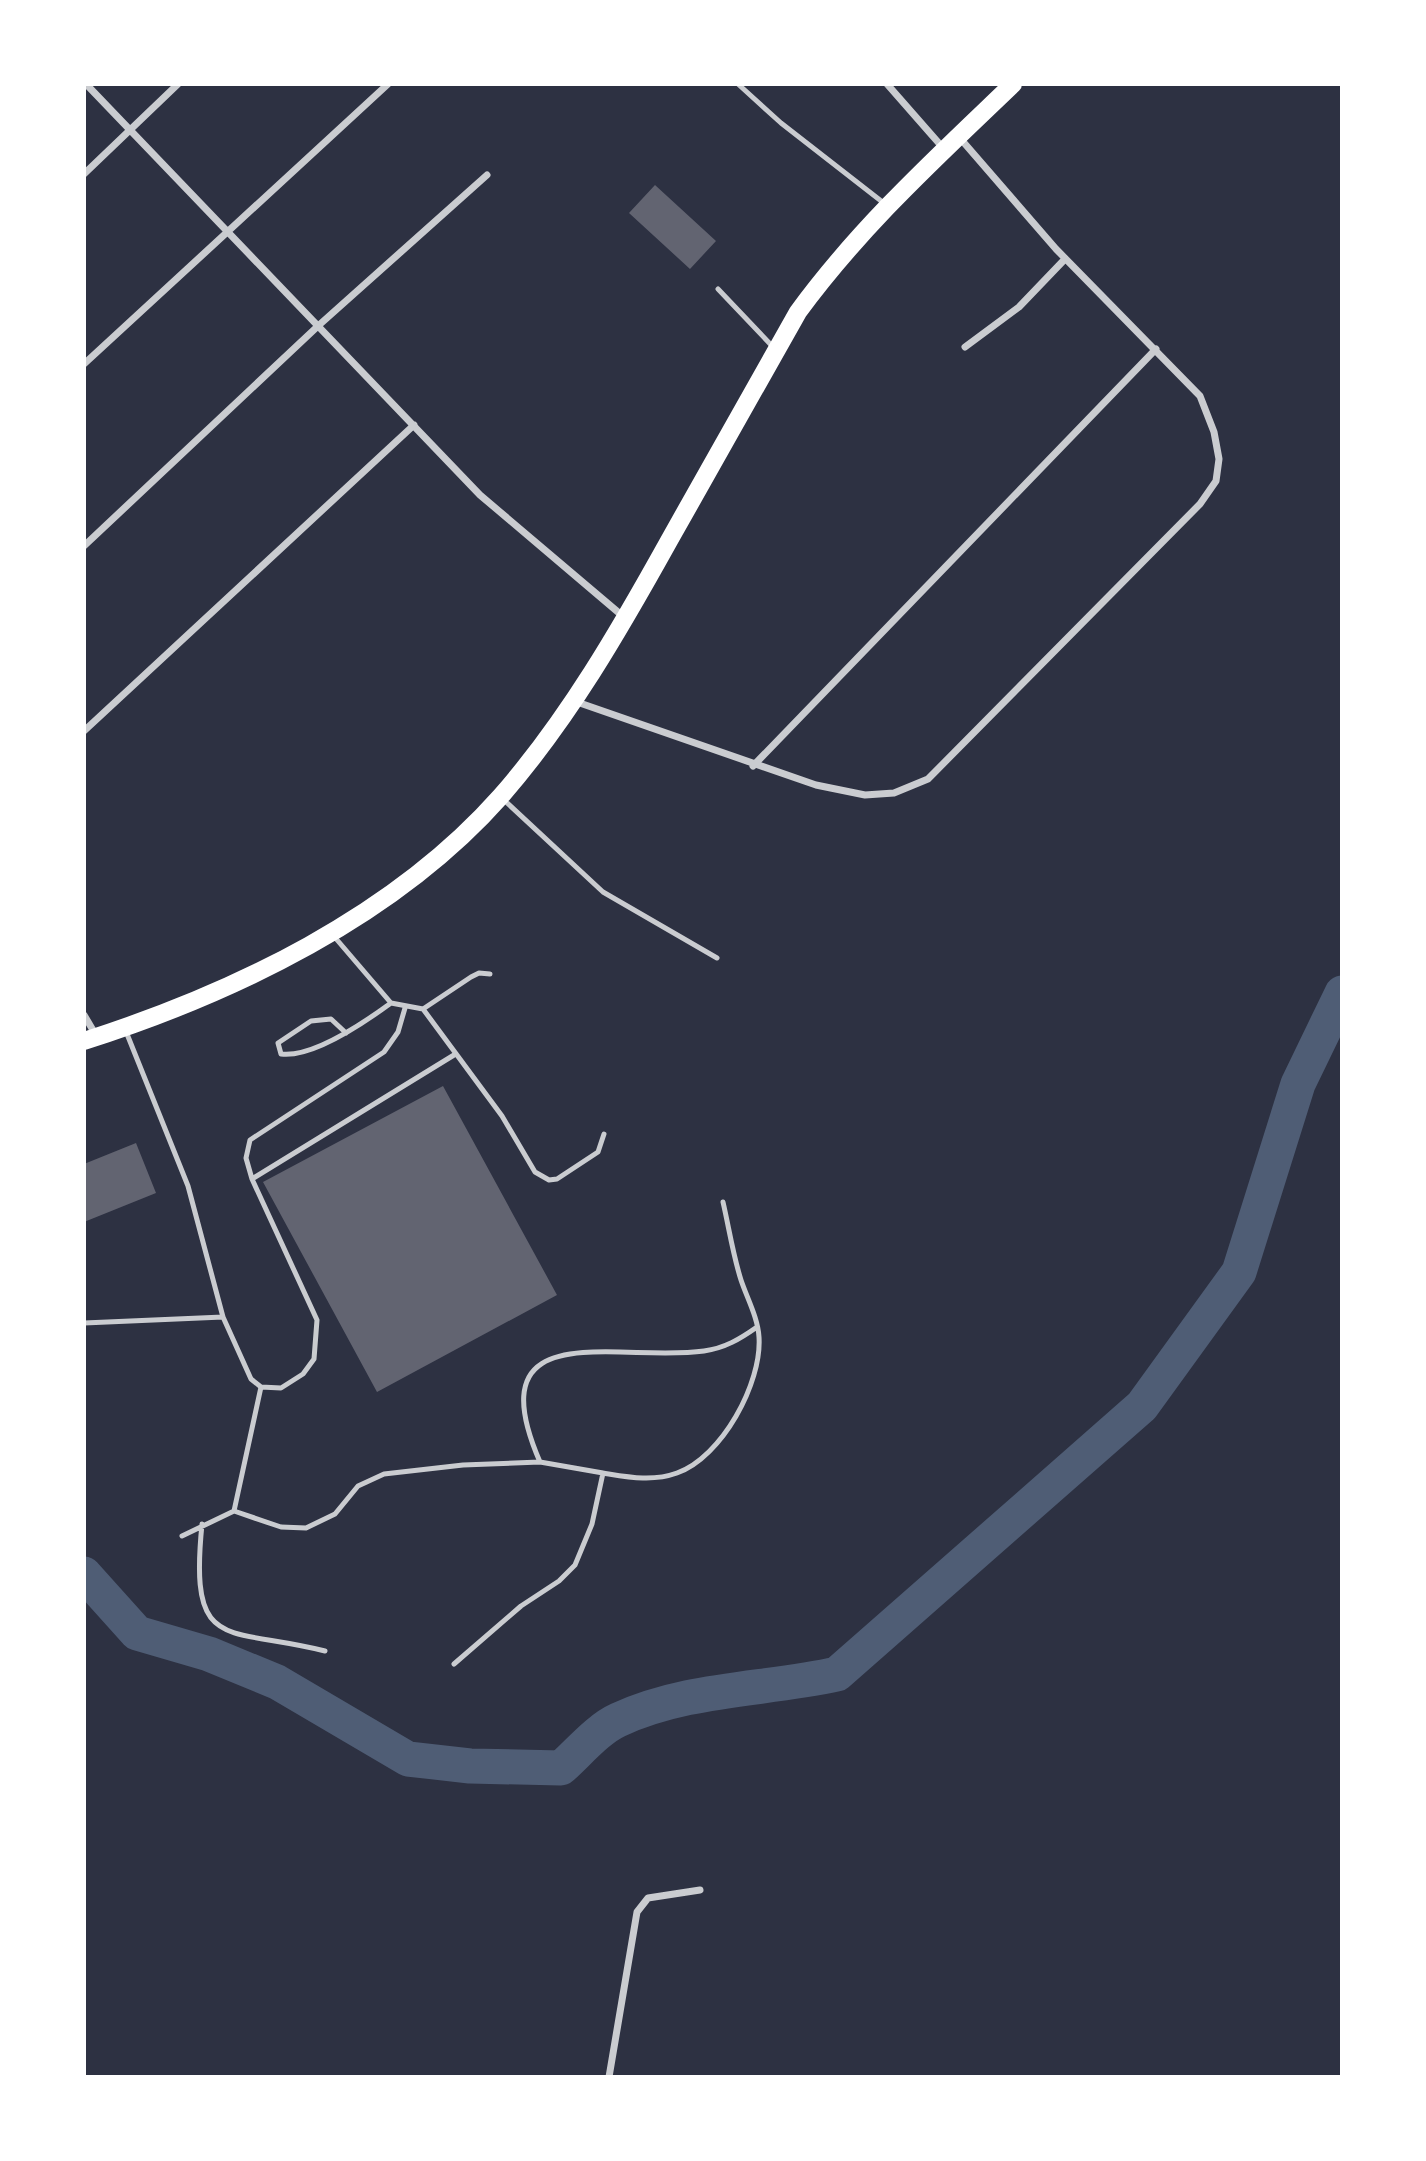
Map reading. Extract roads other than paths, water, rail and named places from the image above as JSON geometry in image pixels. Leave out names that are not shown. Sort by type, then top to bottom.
[{"type":"main road","points":[[91,1039],[125,1029],[262,971],[364,913],[446,849],[501,796],[573,701],[626,618],[798,312],[829,269],[888,206],[1013,84]]},
{"type":"street","points":[[86,84],[480,495],[626,618]]},
{"type":"street","points":[[84,174],[178,84]]},
{"type":"street","points":[[84,364],[388,84]]},
{"type":"street","points":[[887,84],[944,149]]},
{"type":"street","points":[[573,701],[753,766],[816,785],[865,795],[894,793],[928,779],[1200,504],[1216,481],[1219,460],[1214,432],[1200,396],[1065,259],[959,136]]},
{"type":"street","points":[[84,546],[318,326],[487,174]]},
{"type":"street","points":[[965,347],[1019,307],[1065,259]]},
{"type":"street","points":[[753,766],[1156,349]]},
{"type":"street","points":[[84,732],[414,425]]},
{"type":"street","points":[[84,1015],[91,1039]]},
{"type":"street","points":[[609,2077],[637,1912],[648,1898],[699,1890]]},
{"type":"lane","points":[[738,84],[781,123],[888,206]]},
{"type":"lane","points":[[718,289],[776,350]]},
{"type":"lane","points":[[501,796],[603,892],[717,958]]},
{"type":"lane","points":[[330,931],[391,1003],[405,1007],[423,1009],[471,977],[479,973],[490,974]]},
{"type":"lane","points":[[346,1033],[331,1019],[311,1021],[278,1043],[281,1054],[293,1056],[346,1033],[391,1003]]},
{"type":"lane","points":[[125,1029],[188,1186],[223,1317],[251,1379],[261,1387],[281,1388],[303,1374],[314,1359],[317,1320],[252,1179],[246,1158],[250,1140],[384,1052],[398,1032],[405,1007]]},
{"type":"lane","points":[[423,1009],[454,1055],[502,1116],[540,1177],[557,1179],[576,1167],[598,1152],[604,1134]]},
{"type":"lane","points":[[252,1179],[454,1055]]},
{"type":"lane","points":[[182,1536],[202,1524],[234,1511],[281,1527],[306,1528],[335,1514],[358,1486],[384,1474],[463,1465],[540,1462],[646,1479],[677,1473],[699,1461],[719,1443],[753,1378],[758,1359],[757,1327],[740,1278],[723,1202]]},
{"type":"lane","points":[[84,1323],[223,1317]]},
{"type":"lane","points":[[540,1462],[526,1429],[522,1404],[525,1385],[535,1367],[559,1354],[580,1352],[678,1354],[706,1351],[728,1346],[757,1327]]},
{"type":"lane","points":[[234,1511],[261,1387]]},
{"type":"lane","points":[[454,1664],[521,1606],[559,1581],[575,1565],[592,1524],[603,1474]]},
{"type":"lane","points":[[202,1524],[198,1570],[200,1596],[217,1626],[233,1634],[325,1651]]},
{"type":"waterway","points":[[84,1574],[137,1633],[209,1654],[277,1682],[408,1759],[470,1766],[561,1768],[603,1729],[644,1709],[698,1696],[837,1674],[1142,1406],[1239,1272],[1298,1084],[1342,993]]}]
